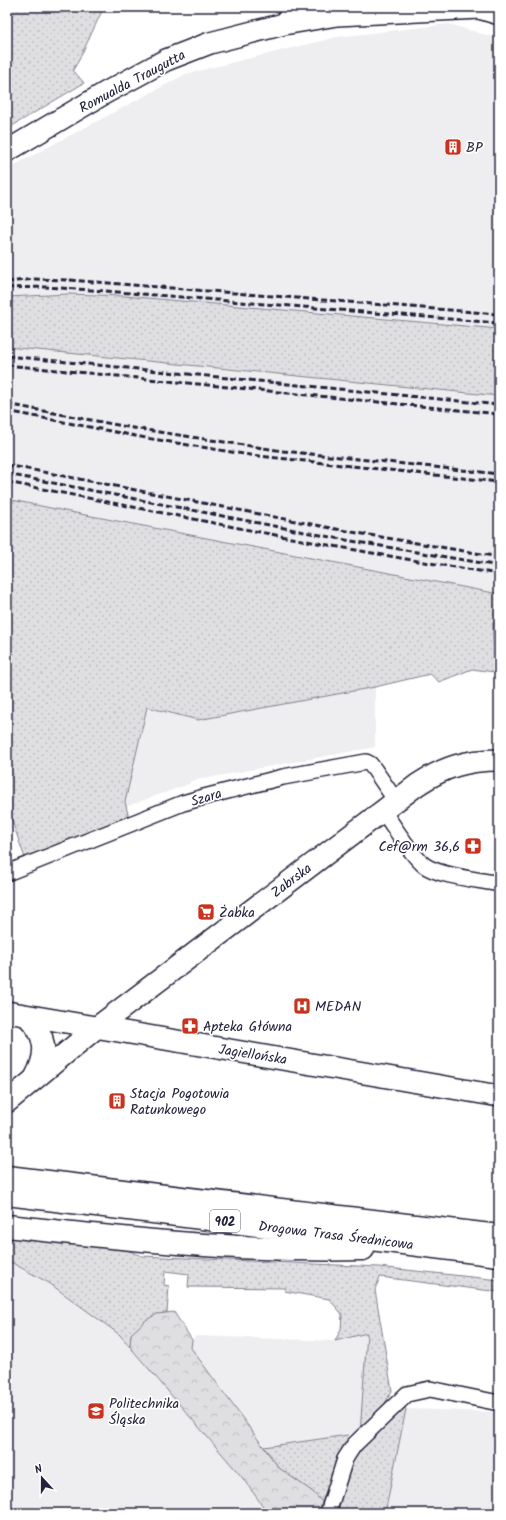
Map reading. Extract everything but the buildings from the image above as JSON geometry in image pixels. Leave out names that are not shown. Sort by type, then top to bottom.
[{"type":"main road","points":[[7,1162],[132,1192]]},
{"type":"main road","name":"Drogowa Trasa Średnicowa","points":[[7,1177],[499,1236]]},
{"type":"main road","name":"Drogowa Trasa Średnicowa","points":[[7,1194],[499,1255]]},
{"type":"main road","points":[[7,1226],[141,1240],[318,1250],[442,1248]]},
{"type":"street","points":[[478,8],[499,14]]},
{"type":"street","name":"Romualda Traugutta","points":[[7,151],[105,93],[166,60],[287,15],[338,15],[478,8]]},
{"type":"street","name":"Zabrska","points":[[7,1102],[96,1028],[429,777],[453,766],[472,762],[499,760]]},
{"type":"street","name":"Szara","points":[[7,873],[183,804],[232,789],[283,777],[366,762],[374,769],[389,806]]},
{"type":"street","points":[[389,806],[417,858],[424,865],[442,873],[499,884]]},
{"type":"street","name":"Jagiellońska","points":[[7,1012],[499,1096]]},
{"type":"street","points":[[27,1016],[39,1030],[43,1038],[43,1060],[34,1079]]},
{"type":"street","points":[[328,1513],[345,1459],[354,1445],[408,1394],[430,1389],[499,1403]]},
{"type":"shaded area","points":[[449,24],[499,39],[499,329],[69,294],[7,297],[7,169],[186,74],[337,37]]},
{"type":"shaded area","points":[[7,347],[499,396],[499,594],[7,499]]},
{"type":"shaded area","points":[[375,687],[375,747],[191,781],[189,784],[125,807],[147,707],[198,720]]},
{"type":"shaded area","name":"Politechnika Śląska","points":[[7,1260],[49,1283],[120,1335],[241,1476],[268,1513],[7,1513]]},
{"type":"shaded area","points":[[367,1332],[360,1433],[264,1447],[191,1348],[192,1340],[196,1336],[335,1341]]},
{"type":"shaded area","points":[[406,1409],[499,1412],[499,1513],[385,1513]]},
{"type":"green space","points":[[7,7],[94,7],[102,11],[73,70],[84,83],[7,129]]},
{"type":"green space","points":[[69,294],[124,296],[499,329],[499,396],[7,347],[7,297]]},
{"type":"green space","points":[[7,499],[499,594],[499,623],[493,623],[494,672],[472,669],[439,682],[430,674],[375,687],[198,720],[147,707],[125,802],[129,818],[25,858],[11,818],[7,818]]},
{"type":"green space","points":[[493,623],[499,623],[499,673],[494,672]]},
{"type":"green space","points":[[7,1233],[114,1245],[142,1256],[379,1267],[499,1280],[499,1292],[380,1277],[375,1290],[392,1391],[381,1410],[360,1433],[367,1333],[335,1341],[341,1329],[342,1314],[329,1299],[284,1291],[286,1288],[188,1287],[189,1274],[165,1271],[164,1285],[169,1286],[167,1313],[157,1314],[131,1334],[130,1347],[120,1335],[49,1283],[7,1260]]},
{"type":"green space","points":[[174,1312],[192,1340],[191,1348],[279,1468],[313,1492],[322,1502],[318,1513],[268,1513],[241,1476],[130,1347],[131,1334],[146,1320],[157,1314]]},
{"type":"green space","points":[[402,1406],[406,1409],[385,1513],[336,1513],[350,1460],[369,1436]]},
{"type":"green space","points":[[348,1435],[344,1451],[322,1502],[313,1492],[279,1468],[264,1447]]},
{"type":"railway","points":[[7,282],[35,279],[70,280],[499,314]]},
{"type":"railway","points":[[7,288],[46,287],[106,291],[499,323]]},
{"type":"railway","points":[[7,356],[499,405]]},
{"type":"railway","points":[[7,365],[499,414]]},
{"type":"railway","points":[[7,404],[133,428],[283,451],[499,474]]},
{"type":"railway","points":[[7,411],[146,438],[250,455],[499,482]]},
{"type":"railway","points":[[7,465],[352,532],[499,557]]},
{"type":"railway","points":[[7,474],[346,540],[499,566]]},
{"type":"railway","points":[[7,482],[376,554],[499,574]]},
{"type":"place","name":"BP","points":[[453,147]]},
{"type":"place","name":"Cef@rm 36,6","points":[[473,846]]},
{"type":"place","name":"Żabka","points":[[206,912]]},
{"type":"place","name":"MEDAN","points":[[302,1006]]},
{"type":"place","name":"Apteka Główna","points":[[190,1026]]},
{"type":"place","name":"Stacja Pogotowia Ratunkowego","points":[[117,1101]]},
{"type":"place","name":"Politechnika Śląska","points":[[96,1411]]}]
